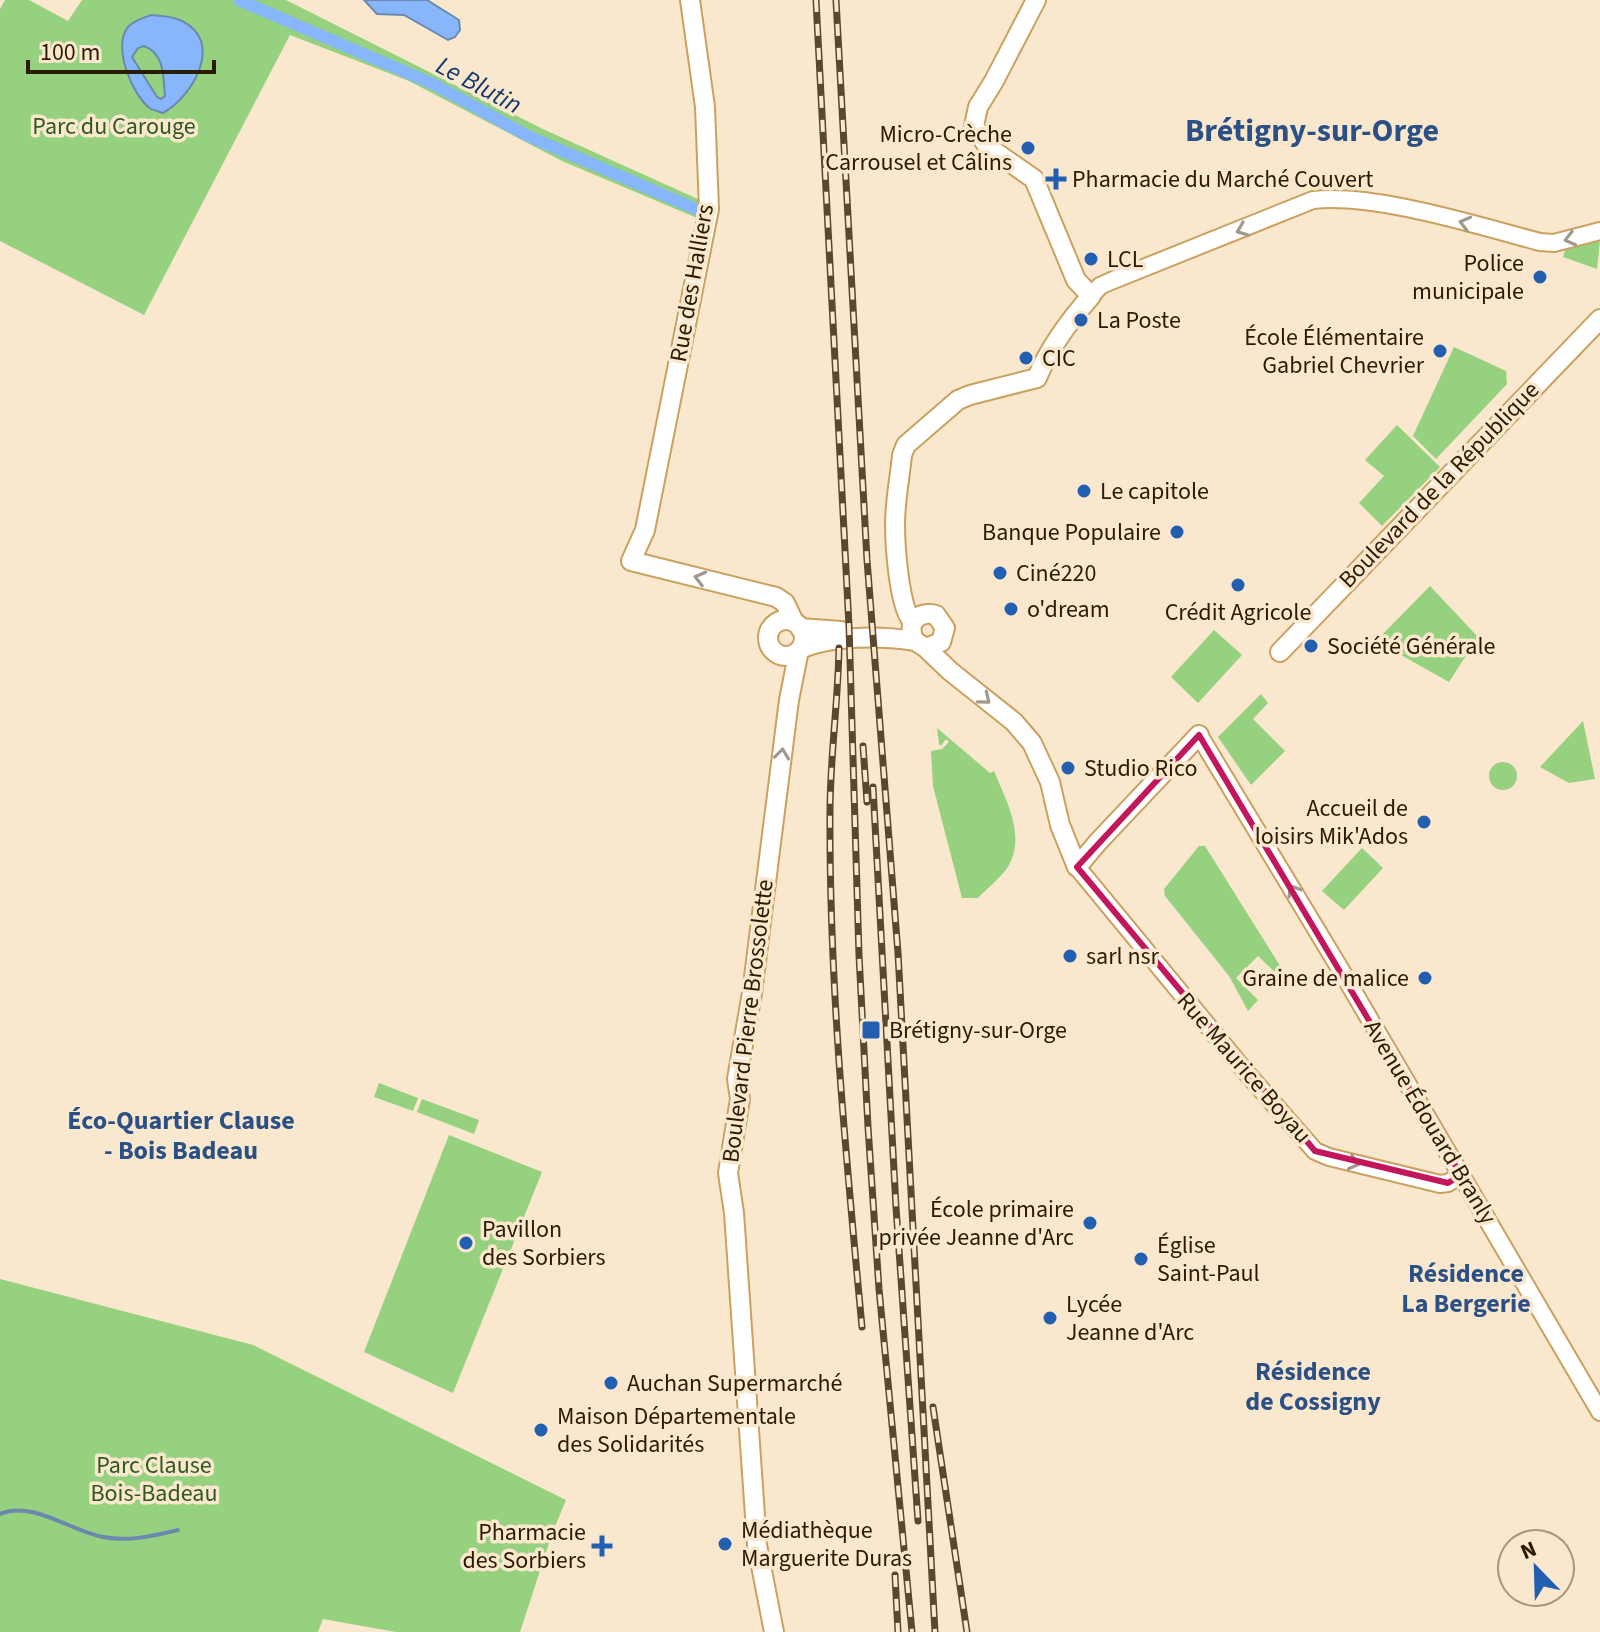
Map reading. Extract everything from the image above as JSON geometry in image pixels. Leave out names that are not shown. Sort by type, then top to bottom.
[{"type":"main road","name":"Rue des Halliers","points":[[690,0],[705,107],[709,209],[645,530],[631,561],[776,597],[785,603],[797,625]]},
{"type":"main road","points":[[1036,0],[978,107],[974,126],[988,147],[1034,179],[1076,280],[1091,296],[1075,314],[1037,378],[958,400],[906,445],[902,455],[895,524],[901,586],[913,605],[918,630],[950,671],[1014,722],[1032,743],[1050,782],[1060,825],[1077,867],[1199,735]]},
{"type":"main road","name":"Boulevard de la République","points":[[1280,652],[1600,319]]},
{"type":"main road","points":[[782,621],[837,631],[918,630],[882,639],[831,641],[781,656],[775,653],[768,641],[768,635],[782,621]]},
{"type":"main road","points":[[797,625],[804,639],[800,650]]},
{"type":"main road","name":"Boulevard Pierre Brossolette","points":[[774,1632],[757,1545],[728,1173],[740,1099],[737,1079],[752,993],[789,700],[800,650]]},
{"type":"street","points":[[1091,296],[1111,281],[1313,200],[1329,198],[1389,206],[1540,242],[1554,243],[1600,231]]},
{"type":"street","name":"Avenue Édouard Branly","points":[[1199,735],[1333,956],[1600,1412]]},
{"type":"street","name":"Rue Maurice Boyau","points":[[1077,867],[1315,1151],[1440,1184],[1461,1175]]},
{"type":"highlighted area","points":[[1199,735],[1461,1175],[1448,1183],[1315,1151],[1077,867]]},
{"type":"green space","name":"Parc du Carouge","points":[[5,0],[29,0],[68,21],[82,0],[286,0],[545,130],[700,200],[697,218],[562,161],[409,81],[290,35],[144,315],[0,241],[0,9]]},
{"type":"green space","points":[[1600,240],[1597,269],[1563,257],[1566,248],[1578,242],[1581,246]]},
{"type":"green space","points":[[1454,347],[1506,371],[1507,384],[1436,459],[1413,436]]},
{"type":"green space","points":[[1397,425],[1440,467],[1382,526],[1359,503],[1384,476],[1365,460]]},
{"type":"green space","points":[[1430,586],[1478,637],[1449,682],[1376,641]]},
{"type":"green space","points":[[1214,630],[1242,655],[1198,703],[1171,677]]},
{"type":"green space","points":[[1261,694],[1268,703],[1253,719],[1285,751],[1251,785],[1218,737]]},
{"type":"green space","points":[[1583,721],[1595,779],[1569,783],[1540,767]]},
{"type":"green space","points":[[937,728],[990,773],[994,771],[1012,815],[1015,838],[1009,866],[978,898],[962,898],[933,786],[931,751],[942,749],[949,742],[946,739],[941,746],[939,744]]},
{"type":"green space","points":[[1503,762],[1513,766],[1517,776],[1513,786],[1503,790],[1493,786],[1489,776],[1493,766]]},
{"type":"green space","points":[[1199,846],[1205,846],[1287,977],[1284,981],[1258,956],[1236,978],[1258,1000],[1248,1011],[1229,976],[1165,896],[1164,889]]},
{"type":"green space","points":[[1362,848],[1383,868],[1344,910],[1322,891]]},
{"type":"green space","points":[[379,1083],[418,1098],[413,1111],[374,1097]]},
{"type":"green space","points":[[422,1099],[479,1120],[474,1134],[417,1112]]},
{"type":"green space","points":[[449,1135],[542,1172],[453,1393],[364,1352]]},
{"type":"green space","name":"Parc Clause Bois-Badeau","points":[[0,1279],[253,1345],[566,1500],[520,1632],[396,1632],[323,1619],[318,1632],[0,1632]]},
{"type":"water","points":[[364,0],[427,0],[459,20],[460,30],[448,40],[404,15],[377,14]]},
{"type":"water","points":[[151,15],[175,18],[195,30],[203,55],[193,82],[184,95],[163,113],[144,103],[131,82],[123,58],[122,46],[128,27]],"holes":[[[144,46],[151,50],[162,66],[165,96],[161,99],[132,57],[138,48]]]},
{"type":"waterway","name":"Le Blutin","points":[[239,0],[433,84],[528,136],[698,210]]},
{"type":"waterway","points":[[0,1514],[25,1511],[90,1534],[122,1539],[178,1530]]},
{"type":"railway","points":[[816,0],[849,626],[859,955],[868,1127],[879,1289],[912,1632]]},
{"type":"railway","points":[[836,0],[867,560],[898,953],[935,1632]]},
{"type":"railway","points":[[839,648],[830,791],[832,941],[862,1327]]},
{"type":"railway","points":[[863,746],[867,802]]},
{"type":"railway","points":[[873,787],[896,1207],[918,1521]]},
{"type":"railway","points":[[933,1407],[967,1632]]},
{"type":"railway","points":[[895,1575],[898,1632]]},
{"type":"place","name":"Micro-Crèche Carrousel et Câlins","points":[[1028,148]]},
{"type":"place","name":"Pharmacie du Marché Couvert","points":[[1056,179]]},
{"type":"place","name":"LCL","points":[[1091,259]]},
{"type":"place","name":"Police municipale","points":[[1540,277]]},
{"type":"place","name":"La Poste","points":[[1081,320]]},
{"type":"place","name":"École Élémentaire Gabriel Chevrier","points":[[1440,351]]},
{"type":"place","name":"CIC","points":[[1026,358]]},
{"type":"place","name":"Le capitole","points":[[1084,491]]},
{"type":"place","name":"Banque Populaire","points":[[1177,532]]},
{"type":"place","name":"Ciné220","points":[[1000,573]]},
{"type":"place","name":"Crédit Agricole","points":[[1238,585]]},
{"type":"place","name":"o'dream","points":[[1011,609]]},
{"type":"place","name":"Société Générale","points":[[1311,646]]},
{"type":"place","name":"Studio Rico","points":[[1068,768]]},
{"type":"place","name":"Accueil de loisirs Mik'Ados","points":[[1424,822]]},
{"type":"place","name":"sarl nsr","points":[[1070,956]]},
{"type":"place","name":"Graine de malice","points":[[1425,978]]},
{"type":"place","name":"Brétigny-sur-Orge","points":[[871,1030]]},
{"type":"place","name":"École primaire privée Jeanne d'Arc","points":[[1090,1223]]},
{"type":"place","name":"Pavillon des Sorbiers","points":[[466,1243]]},
{"type":"place","name":"Église Saint-Paul","points":[[1141,1259]]},
{"type":"place","name":"Lycée Jeanne d'Arc","points":[[1050,1318]]},
{"type":"place","name":"Auchan Supermarché","points":[[611,1383]]},
{"type":"place","name":"Maison Départementale des Solidarités","points":[[541,1430]]},
{"type":"place","name":"Médiathèque Marguerite Duras","points":[[725,1544]]},
{"type":"place","name":"Pharmacie des Sorbiers","points":[[602,1546]]},
{"type":"district","name":"Brétigny-sur-Orge","points":[[1312,131]]},
{"type":"district","name":"Éco-Quartier Clause - Bois Badeau","points":[[181,1135]]},
{"type":"district","name":"Résidence La Bergerie","points":[[1466,1288]]},
{"type":"district","name":"Résidence de Cossigny","points":[[1313,1386]]}]
